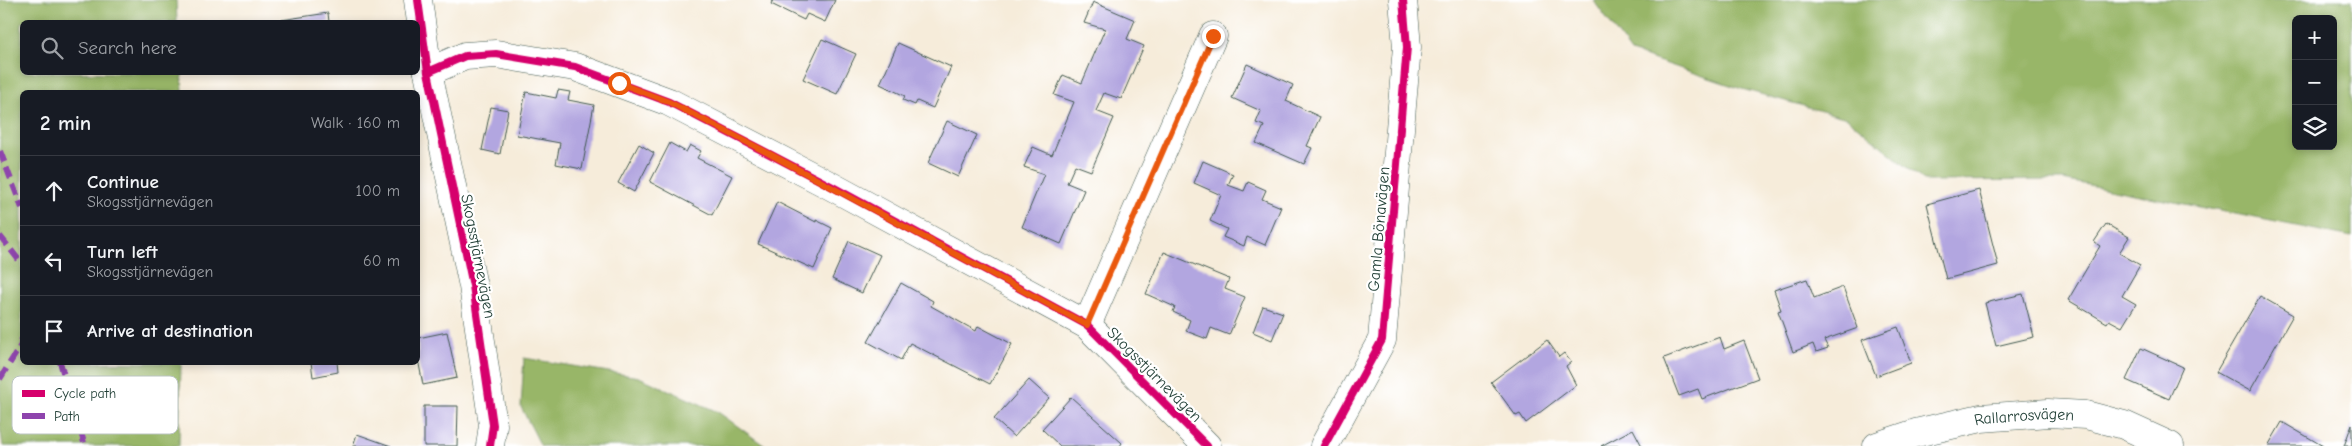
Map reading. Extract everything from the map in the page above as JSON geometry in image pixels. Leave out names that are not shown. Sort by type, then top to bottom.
[{"type":"street","name":"Skogsstjärnevägen","points":[[418,0],[428,72],[473,286],[493,425],[490,446]]},
{"type":"street","name":"Gamla Bönavägen","points":[[1324,446],[1382,340],[1407,46],[1403,0]]},
{"type":"street","name":"Skogsstjärnevägen","points":[[1087,325],[1213,36]]},
{"type":"street","name":"Skogsstjärnevägen","points":[[428,72],[465,56],[496,54],[575,67],[669,102],[831,186],[1087,325],[1207,446]]},
{"type":"street","name":"Rallarrosvägen","points":[[1877,446],[1916,433],[1981,418],[2048,413],[2086,415],[2124,425],[2170,446]]},
{"type":"green space","points":[[0,0],[176,0],[177,20],[20,20],[20,75],[182,75],[183,90],[20,90],[20,365],[181,365],[179,446],[3,446],[0,427]]},
{"type":"green space","points":[[1593,0],[2352,0],[2352,237],[2063,180],[1924,181],[1847,118],[1742,89],[1631,52]]},
{"type":"green space","points":[[524,358],[639,377],[718,412],[765,446],[541,446],[521,407]]},
{"type":"building","points":[[773,0],[835,0],[825,22],[807,14],[804,20],[771,4]]},
{"type":"building","points":[[1093,2],[1135,20],[1127,39],[1144,46],[1121,99],[1104,93],[1096,111],[1114,118],[1091,171],[1075,165],[1067,183],[1084,190],[1061,244],[1022,227],[1044,174],[1024,167],[1033,147],[1052,155],[1074,102],[1054,95],[1063,75],[1082,83],[1105,29],[1084,23]]},
{"type":"building","points":[[328,13],[329,20],[281,20]]},
{"type":"building","points":[[822,39],[856,54],[837,94],[803,79]]},
{"type":"building","points":[[898,43],[951,67],[933,108],[917,101],[915,105],[903,100],[905,96],[880,84]]},
{"type":"building","points":[[1247,64],[1293,85],[1286,101],[1320,117],[1307,146],[1312,148],[1304,164],[1256,143],[1264,126],[1256,123],[1261,111],[1232,98]]},
{"type":"building","points":[[558,90],[570,92],[568,100],[594,105],[582,169],[556,164],[560,143],[517,135],[526,92],[556,98]]},
{"type":"building","points":[[491,107],[508,110],[500,154],[482,150]]},
{"type":"building","points":[[947,121],[977,135],[958,177],[928,163]]},
{"type":"building","points":[[670,143],[686,152],[690,145],[701,151],[697,158],[732,176],[712,215],[650,182]]},
{"type":"building","points":[[639,144],[654,153],[634,192],[618,183]]},
{"type":"building","points":[[1203,161],[1233,174],[1228,185],[1244,191],[1248,182],[1266,190],[1262,199],[1281,207],[1265,245],[1247,237],[1244,246],[1223,237],[1227,229],[1210,221],[1221,195],[1194,183]]},
{"type":"building","points":[[1979,190],[1998,265],[1946,279],[1927,204]]},
{"type":"building","points":[[777,202],[832,228],[814,269],[758,244]]},
{"type":"building","points":[[2106,224],[2129,237],[2119,253],[2140,265],[2122,296],[2136,304],[2122,327],[2109,320],[2107,323],[2068,300],[2100,246],[2094,242]]},
{"type":"building","points":[[849,241],[880,255],[862,293],[832,279]]},
{"type":"building","points":[[1164,252],[1229,279],[1225,289],[1245,297],[1229,335],[1211,328],[1207,339],[1186,331],[1190,320],[1173,312],[1175,307],[1146,294]]},
{"type":"building","points":[[1807,279],[1814,298],[1843,287],[1858,328],[1824,340],[1828,348],[1816,352],[1813,344],[1793,352],[1778,311],[1781,310],[1774,290]]},
{"type":"building","points":[[901,283],[933,301],[931,306],[976,331],[978,326],[1012,344],[990,384],[910,343],[901,360],[868,342]]},
{"type":"building","points":[[2023,294],[2034,337],[1996,346],[1985,303]]},
{"type":"building","points":[[2260,296],[2293,315],[2250,391],[2216,372]]},
{"type":"building","points":[[1263,306],[1283,313],[1272,340],[1253,332]]},
{"type":"building","points":[[1898,327],[1911,363],[1876,376],[1862,340]]},
{"type":"building","points":[[447,332],[457,378],[423,385],[419,365],[420,338]]},
{"type":"building","points":[[1720,337],[1724,349],[1744,341],[1758,378],[1702,399],[1698,389],[1679,396],[1664,358]]},
{"type":"building","points":[[1547,340],[1559,357],[1564,353],[1571,362],[1566,366],[1576,385],[1526,423],[1520,414],[1516,416],[1491,382]]},
{"type":"building","points":[[2141,348],[2183,367],[2169,399],[2126,380]]},
{"type":"building","points":[[311,365],[337,365],[338,372],[313,377]]},
{"type":"building","points":[[1029,380],[1049,398],[1014,437],[994,419]]},
{"type":"building","points":[[1071,397],[1122,443],[1120,446],[1060,446],[1042,429]]},
{"type":"building","points":[[424,406],[458,406],[457,446],[424,446]]},
{"type":"building","points":[[2282,422],[2323,446],[2268,446]]},
{"type":"building","points":[[2352,424],[2352,446],[2344,446]]},
{"type":"building","points":[[1633,429],[1642,446],[1601,446]]},
{"type":"building","points":[[357,434],[391,446],[353,446]]},
{"type":"marked path","points":[[0,151],[20,203]]},
{"type":"marked path","points":[[0,236],[20,261]]},
{"type":"marked path","points":[[0,379],[20,347]]},
{"type":"marked path","points":[[61,365],[64,376]]},
{"type":"marked path","points":[[81,434],[85,446]]},
{"type":"cycle path","points":[[418,0],[428,72],[473,286],[493,425],[490,446]]},
{"type":"cycle path","points":[[1324,446],[1382,340],[1407,47],[1403,0]]},
{"type":"cycle path","points":[[428,72],[465,56],[496,54],[575,67],[669,102],[831,186],[1087,325],[1207,446]]},
{"type":"route","points":[[619,83],[669,102],[766,152],[1087,325],[1213,36]]}]
